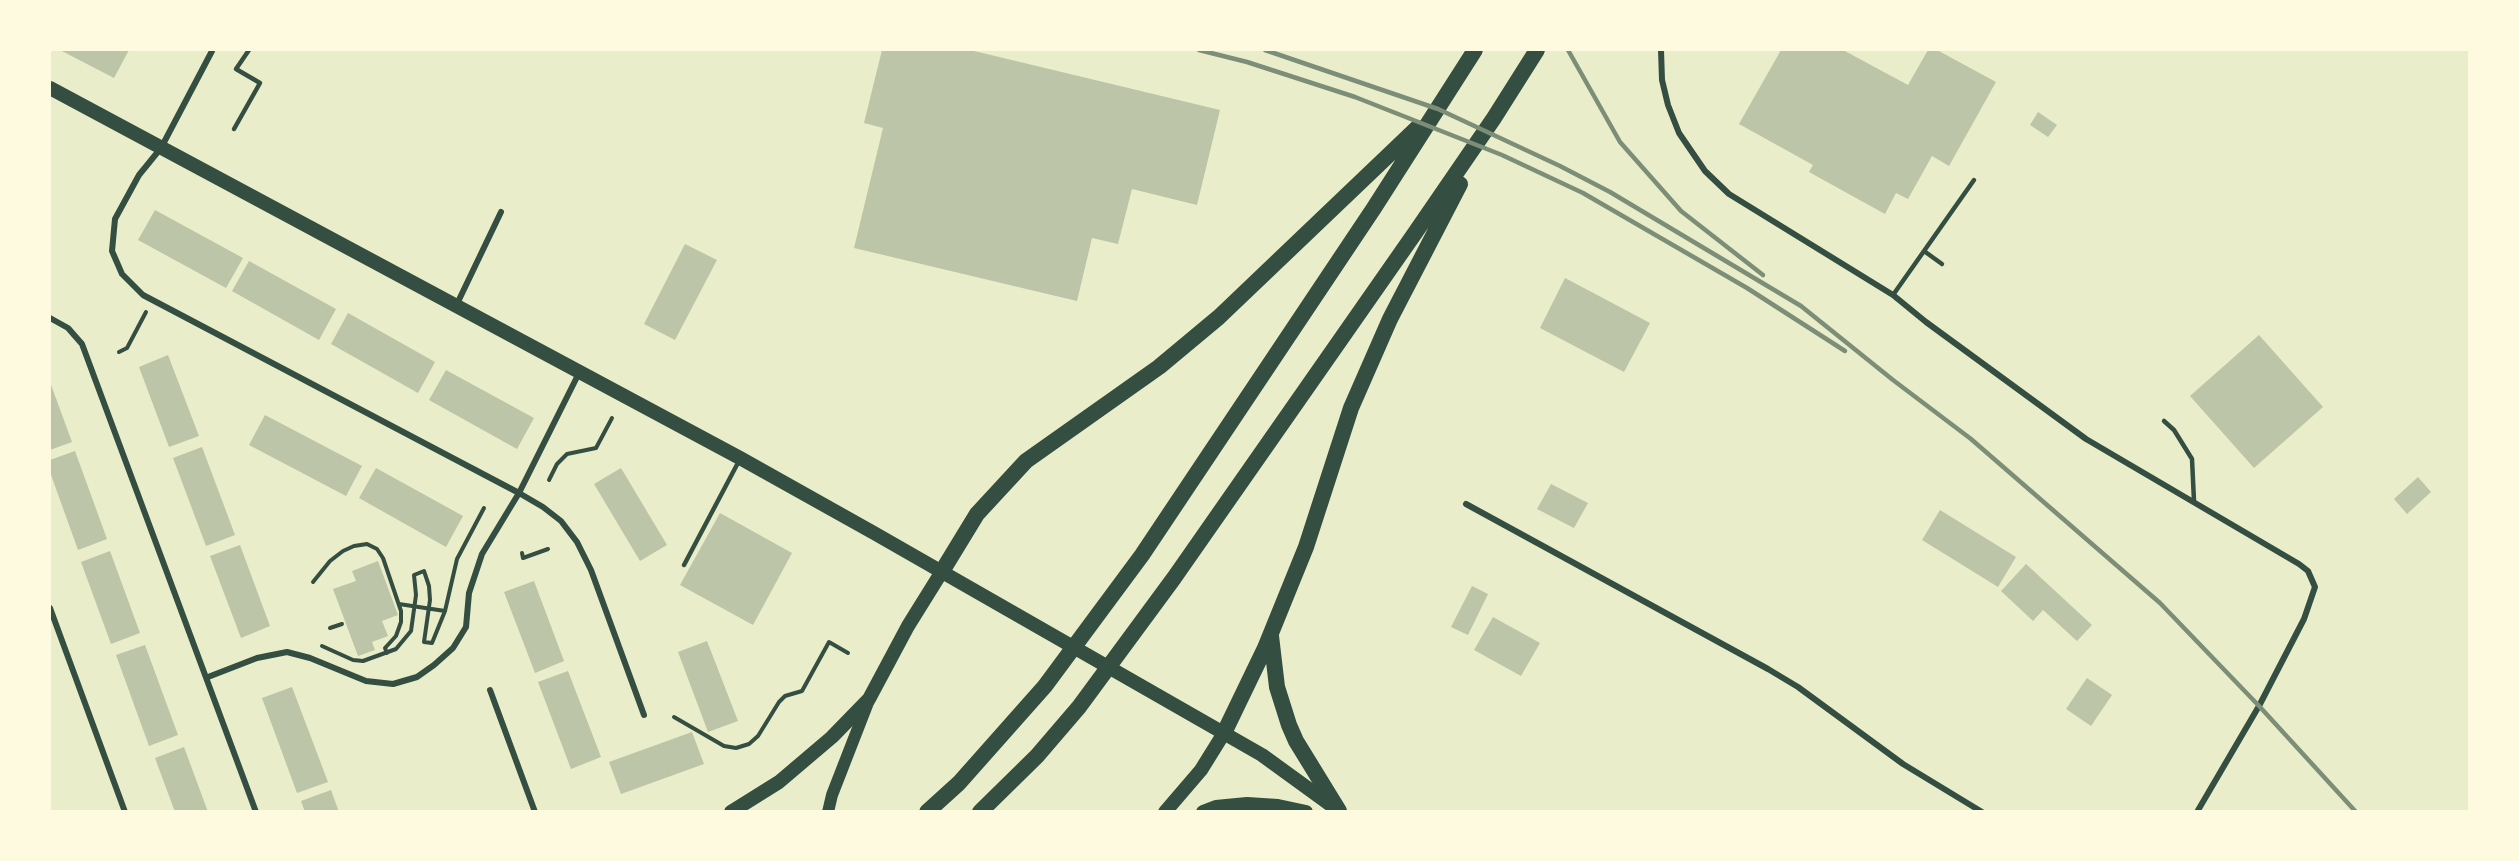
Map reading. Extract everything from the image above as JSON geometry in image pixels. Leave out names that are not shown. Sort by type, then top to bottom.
[{"type":"highway","points":[[927,812],[959,783],[1045,686],[1142,555],[1374,208],[1475,50]]},
{"type":"highway","points":[[980,812],[1036,756],[1079,707],[1174,578],[1423,236],[1537,50]]},
{"type":"highway","points":[[941,573],[977,513],[1026,461],[1159,367],[1219,317],[1438,109]]},
{"type":"highway","points":[[1224,734],[1306,548],[1351,408],[1423,236]]},
{"type":"highway","points":[[1270,634],[1277,687],[1289,725],[1296,741],[1340,811]]},
{"type":"main road","points":[[50,88],[740,458],[1262,755],[1340,811]]},
{"type":"main road","points":[[828,812],[832,795],[869,699],[908,626],[941,573]]},
{"type":"main road","points":[[731,812],[779,782],[832,737],[869,699]]},
{"type":"main road","points":[[1165,812],[1201,770],[1224,734]]},
{"type":"main road","points":[[1203,812],[1216,807],[1246,804],[1278,806],[1306,812]]},
{"type":"street","points":[[212,50],[161,148],[139,175],[115,219],[111,238],[112,251],[122,274],[143,295],[519,493],[561,520],[577,542],[591,570],[644,715]]},
{"type":"street","points":[[1661,50],[1662,80],[1668,105],[1687,148],[1705,171],[1729,194],[1893,295],[2086,439],[2299,564],[2311,577],[2315,588],[2304,619],[2260,704],[2198,812]]},
{"type":"street","points":[[456,306],[501,212]]},
{"type":"street","points":[[50,318],[68,328],[82,344],[208,677],[256,812]]},
{"type":"street","points":[[208,677],[257,658],[287,652],[310,658],[366,681],[393,684],[417,677],[453,648],[466,627],[469,593],[482,554],[519,493],[579,373]]},
{"type":"street","points":[[1466,504],[1768,669],[1798,687],[1903,764],[1982,812]]},
{"type":"street","points":[[50,608],[124,812]]},
{"type":"street","points":[[490,690],[536,812]]},
{"type":"lane","points":[[234,129],[260,83],[236,69],[249,50]]},
{"type":"lane","points":[[1893,295],[1974,180]]},
{"type":"lane","points":[[1924,251],[1942,264]]},
{"type":"lane","points":[[2164,421],[2174,430],[2192,459],[2194,501]]},
{"type":"lane","points":[[684,565],[740,458]]},
{"type":"path","points":[[119,352],[127,348],[146,312]]},
{"type":"path","points":[[549,480],[557,464],[567,454],[596,448],[612,418]]},
{"type":"path","points":[[322,646],[353,660],[363,661],[396,649],[411,631],[415,607],[414,575],[424,571],[429,586],[430,609],[424,642],[432,643],[445,611],[458,560],[484,508]]},
{"type":"path","points":[[313,582],[330,561],[343,551],[367,544],[376,549],[383,558],[399,604],[402,622],[396,636],[385,648],[387,653]]},
{"type":"path","points":[[522,553],[524,558],[548,549]]},
{"type":"path","points":[[399,604],[445,611]]},
{"type":"path","points":[[330,628],[342,624]]},
{"type":"path","points":[[674,717],[724,746],[736,748],[749,744],[758,736],[785,696],[802,691],[829,642],[848,653]]},
{"type":"building","points":[[60,50],[129,50],[114,78]]},
{"type":"building","points":[[882,50],[970,50],[1220,110],[1197,205],[1132,189],[1118,244],[1092,238],[1077,301],[854,248],[883,128],[864,123]]},
{"type":"building","points":[[1781,50],[1843,50],[1908,85],[1928,50],[1937,50],[1996,82],[1949,166],[1932,156],[1908,199],[1896,193],[1885,214],[1809,172],[1813,165],[1739,124]]},
{"type":"building","points":[[2038,112],[2057,125],[2048,137],[2030,125]]},
{"type":"building","points":[[155,210],[243,258],[226,288],[138,240]]},
{"type":"building","points":[[685,244],[717,260],[675,340],[644,324]]},
{"type":"building","points":[[249,261],[336,309],[319,340],[232,291]]},
{"type":"building","points":[[1565,278],[1650,323],[1624,372],[1540,328]]},
{"type":"building","points":[[348,313],[435,362],[418,393],[331,344]]},
{"type":"building","points":[[2259,335],[2323,407],[2254,468],[2190,396]]},
{"type":"building","points":[[168,355],[199,436],[169,447],[139,367]]},
{"type":"building","points":[[446,370],[534,418],[517,449],[429,400]]},
{"type":"building","points":[[50,382],[72,442],[50,450]]},
{"type":"building","points":[[265,415],[362,466],[346,496],[249,445]]},
{"type":"building","points":[[202,447],[235,535],[206,546],[173,458]]},
{"type":"building","points":[[75,451],[107,539],[78,550],[50,472],[50,460]]},
{"type":"building","points":[[376,468],[463,516],[446,547],[359,498]]},
{"type":"building","points":[[621,468],[667,545],[640,561],[594,484]]},
{"type":"building","points":[[2418,477],[2431,492],[2407,514],[2394,499]]},
{"type":"building","points":[[1551,484],[1588,503],[1574,528],[1537,509]]},
{"type":"building","points":[[1940,510],[2016,557],[1998,587],[1922,540]]},
{"type":"building","points":[[720,513],[792,553],[753,625],[680,585]]},
{"type":"building","points":[[240,545],[270,626],[241,638],[210,556]]},
{"type":"building","points":[[110,551],[140,633],[111,644],[81,562]]},
{"type":"building","points":[[378,561],[398,615],[382,621],[388,636],[372,642],[375,650],[358,656],[333,589],[356,581],[352,571]]},
{"type":"building","points":[[2026,564],[2092,625],[2077,641],[2043,610],[2033,621],[2001,591]]},
{"type":"building","points":[[534,581],[564,661],[535,673],[504,592]]},
{"type":"building","points":[[1472,586],[1488,594],[1468,635],[1451,627]]},
{"type":"building","points":[[1493,617],[1540,643],[1521,676],[1474,650]]},
{"type":"building","points":[[707,641],[738,721],[708,732],[678,652]]},
{"type":"building","points":[[145,645],[178,735],[149,746],[116,655]]},
{"type":"building","points":[[568,671],[601,757],[571,769],[538,682]]},
{"type":"building","points":[[2087,678],[2112,695],[2091,726],[2066,709]]},
{"type":"building","points":[[292,687],[328,782],[297,793],[262,698]]},
{"type":"building","points":[[692,732],[704,764],[621,794],[609,762]]},
{"type":"building","points":[[184,747],[208,812],[175,812],[155,758]]},
{"type":"building","points":[[331,790],[339,812],[305,812],[301,801]]},
{"type":"railway","points":[[1199,50],[1247,62],[1355,97],[1502,155],[1583,193],[1747,288],[1845,351]]},
{"type":"railway","points":[[1265,50],[1438,109],[1560,166],[1610,192],[1801,306],[1971,439],[2160,603],[2260,707],[2356,812]]},
{"type":"railway","points":[[1568,50],[1620,142],[1681,211],[1763,275]]}]
